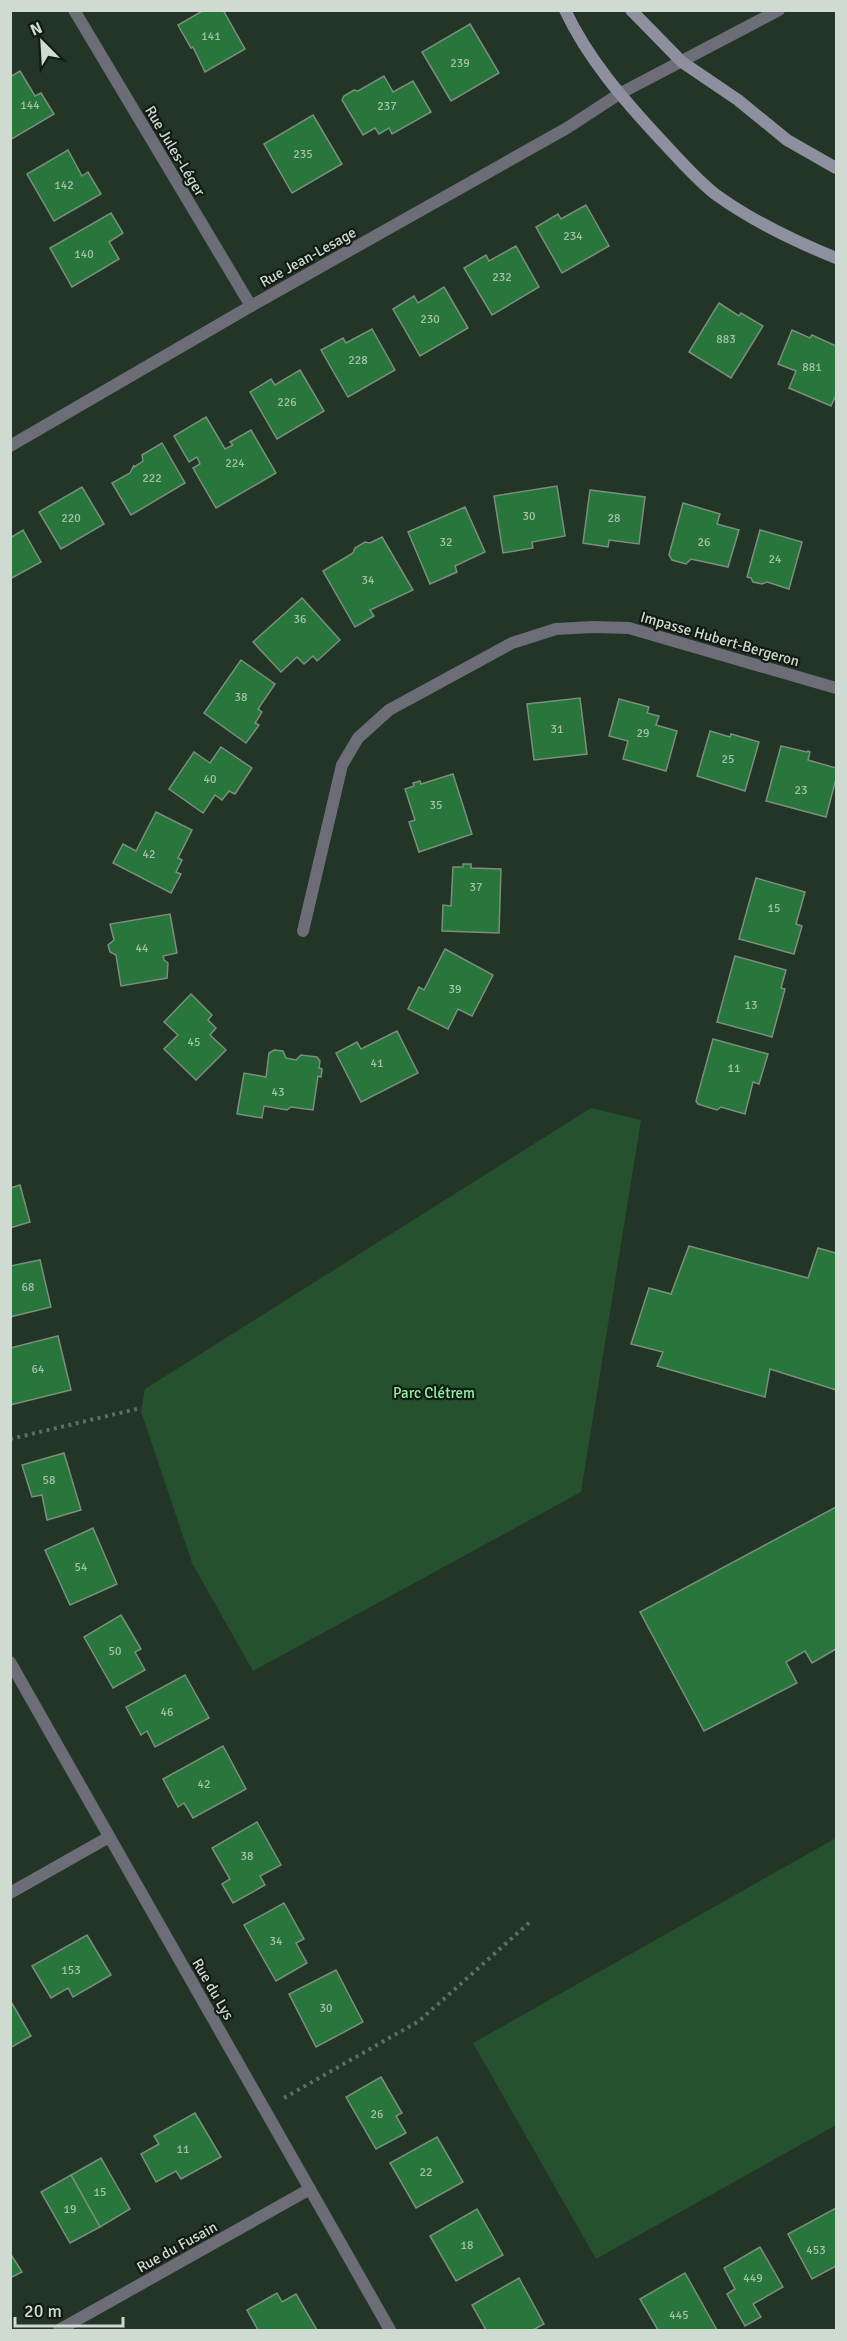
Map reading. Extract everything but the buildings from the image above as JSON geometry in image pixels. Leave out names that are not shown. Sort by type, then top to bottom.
[{"type":"street","name":"Rue Jules-Léger","points":[[74,10],[251,306]]},
{"type":"street","points":[[565,10],[578,38],[619,94],[673,153],[715,193],[764,225],[837,258]]},
{"type":"street","points":[[631,10],[682,62],[738,100],[787,140],[837,168]]},
{"type":"street","name":"Rue Jean-Lesage","points":[[10,446],[251,306],[567,128],[619,94],[779,10]]},
{"type":"street","name":"Impasse Hubert-Bergeron","points":[[303,931],[342,765],[358,738],[389,710],[512,643],[556,629],[629,628],[837,688]]},
{"type":"street","name":"Rue du Lys","points":[[10,1662],[390,2331]]},
{"type":"street","points":[[10,1893],[109,1837]]},
{"type":"street","name":"Rue du Fusain","points":[[59,2331],[310,2189]]},
{"type":"path","points":[[10,1439],[141,1408]]},
{"type":"path","points":[[265,2109],[419,2020],[530,1922]]},
{"type":"green space","name":"Parc Clétrem","points":[[591,1108],[641,1120],[581,1492],[253,1671],[192,1563],[141,1411],[145,1389]]},
{"type":"green space","points":[[836,1838],[836,2125],[596,2259],[473,2043]]}]
